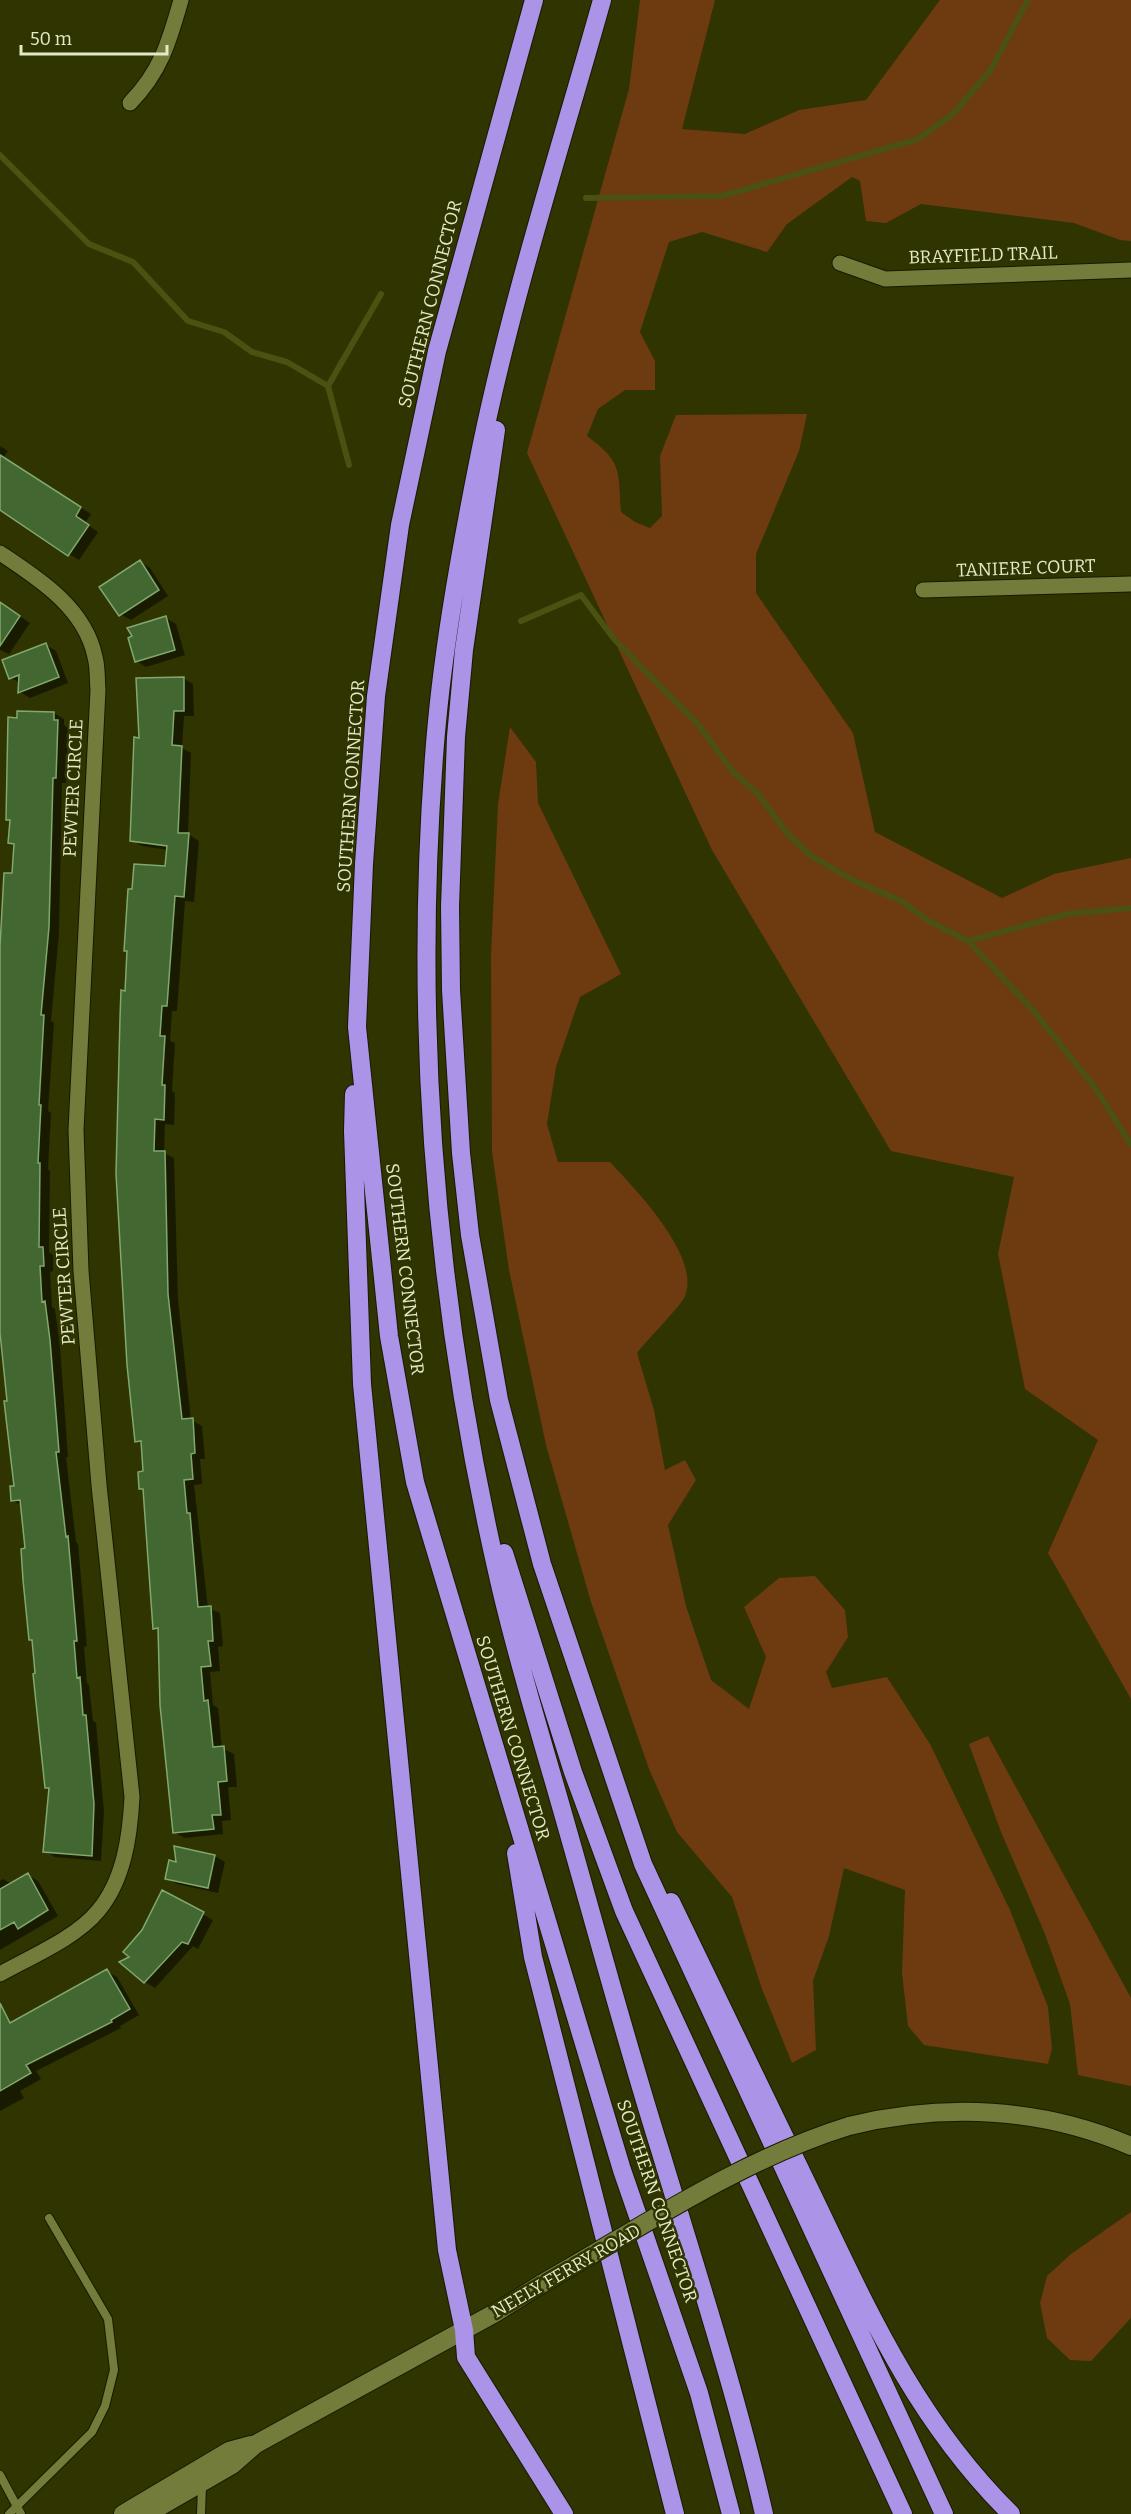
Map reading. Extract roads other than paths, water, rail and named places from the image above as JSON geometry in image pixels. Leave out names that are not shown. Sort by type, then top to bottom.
[{"type":"highway","name":"SOUTHERN CONNECTOR","points":[[534,0],[437,351],[400,525],[376,696],[364,864],[357,1027],[389,1336],[415,1482],[622,2169],[699,2393],[731,2514]]},
{"type":"highway","name":"SOUTHERN CONNECTOR","points":[[602,0],[511,325],[479,459],[452,607],[434,754],[427,897],[427,1036],[435,1173],[450,1311],[469,1440],[499,1581],[638,2081],[747,2438],[764,2514]]},
{"type":"highway","points":[[511,325],[474,566],[456,737],[450,907],[452,1013],[461,1153],[472,1246],[499,1400],[559,1617],[643,1864],[668,1924],[944,2514]]},
{"type":"highway","points":[[357,1027],[352,1131],[362,1384],[447,2250],[464,2330],[463,2346],[466,2357],[564,2514]]},
{"type":"highway","points":[[478,1474],[495,1518],[529,1637],[573,1772],[624,1911],[903,2514]]},
{"type":"highway","points":[[505,1783],[533,1958],[675,2514]]},
{"type":"highway","points":[[623,1801],[875,2325],[915,2396],[939,2431],[986,2489],[1011,2514]]},
{"type":"street","points":[[130,103],[148,85],[159,66],[181,0]]},
{"type":"street","name":"BRAYFIELD TRAIL","points":[[840,263],[885,279],[1131,270]]},
{"type":"street","name":"PEWTER CIRCLE","points":[[0,553],[46,584],[79,619],[95,657],[98,690],[77,1142],[86,1331],[132,1797],[130,1830],[117,1879],[98,1912],[63,1940],[0,1974]]},
{"type":"street","name":"TANIERE COURT","points":[[923,590],[1131,584]]},
{"type":"street","name":"NEELY FERRY ROAD","points":[[157,2513],[202,2482],[232,2465],[256,2444],[464,2330],[729,2178],[813,2137],[887,2117],[926,2112],[1002,2112],[1066,2124],[1131,2146]]},
{"type":"street","name":"NEELY FERRY ROAD","points":[[123,2514],[229,2451],[256,2444]]},
{"type":"lane","points":[[9,2514],[19,2511],[92,2432],[105,2406],[114,2370],[108,2319],[49,2218]]},
{"type":"lane","points":[[0,2475],[19,2511]]},
{"type":"lane","points":[[201,2514],[202,2482]]},
{"type":"waterway","points":[[586,198],[722,196],[918,139],[953,114],[990,71],[1028,0]]},
{"type":"waterway","points":[[0,155],[89,244],[133,262],[188,321],[224,332],[252,352],[287,362],[328,386],[349,465]]},
{"type":"waterway","points":[[328,386],[381,294]]},
{"type":"waterway","points":[[521,621],[581,595],[614,639],[697,723],[733,772],[758,794],[787,833],[811,856],[851,879],[903,902],[927,920],[968,941],[1032,1009],[1096,1089],[1131,1145]]},
{"type":"waterway","points":[[968,941],[1067,914],[1131,908]]}]
